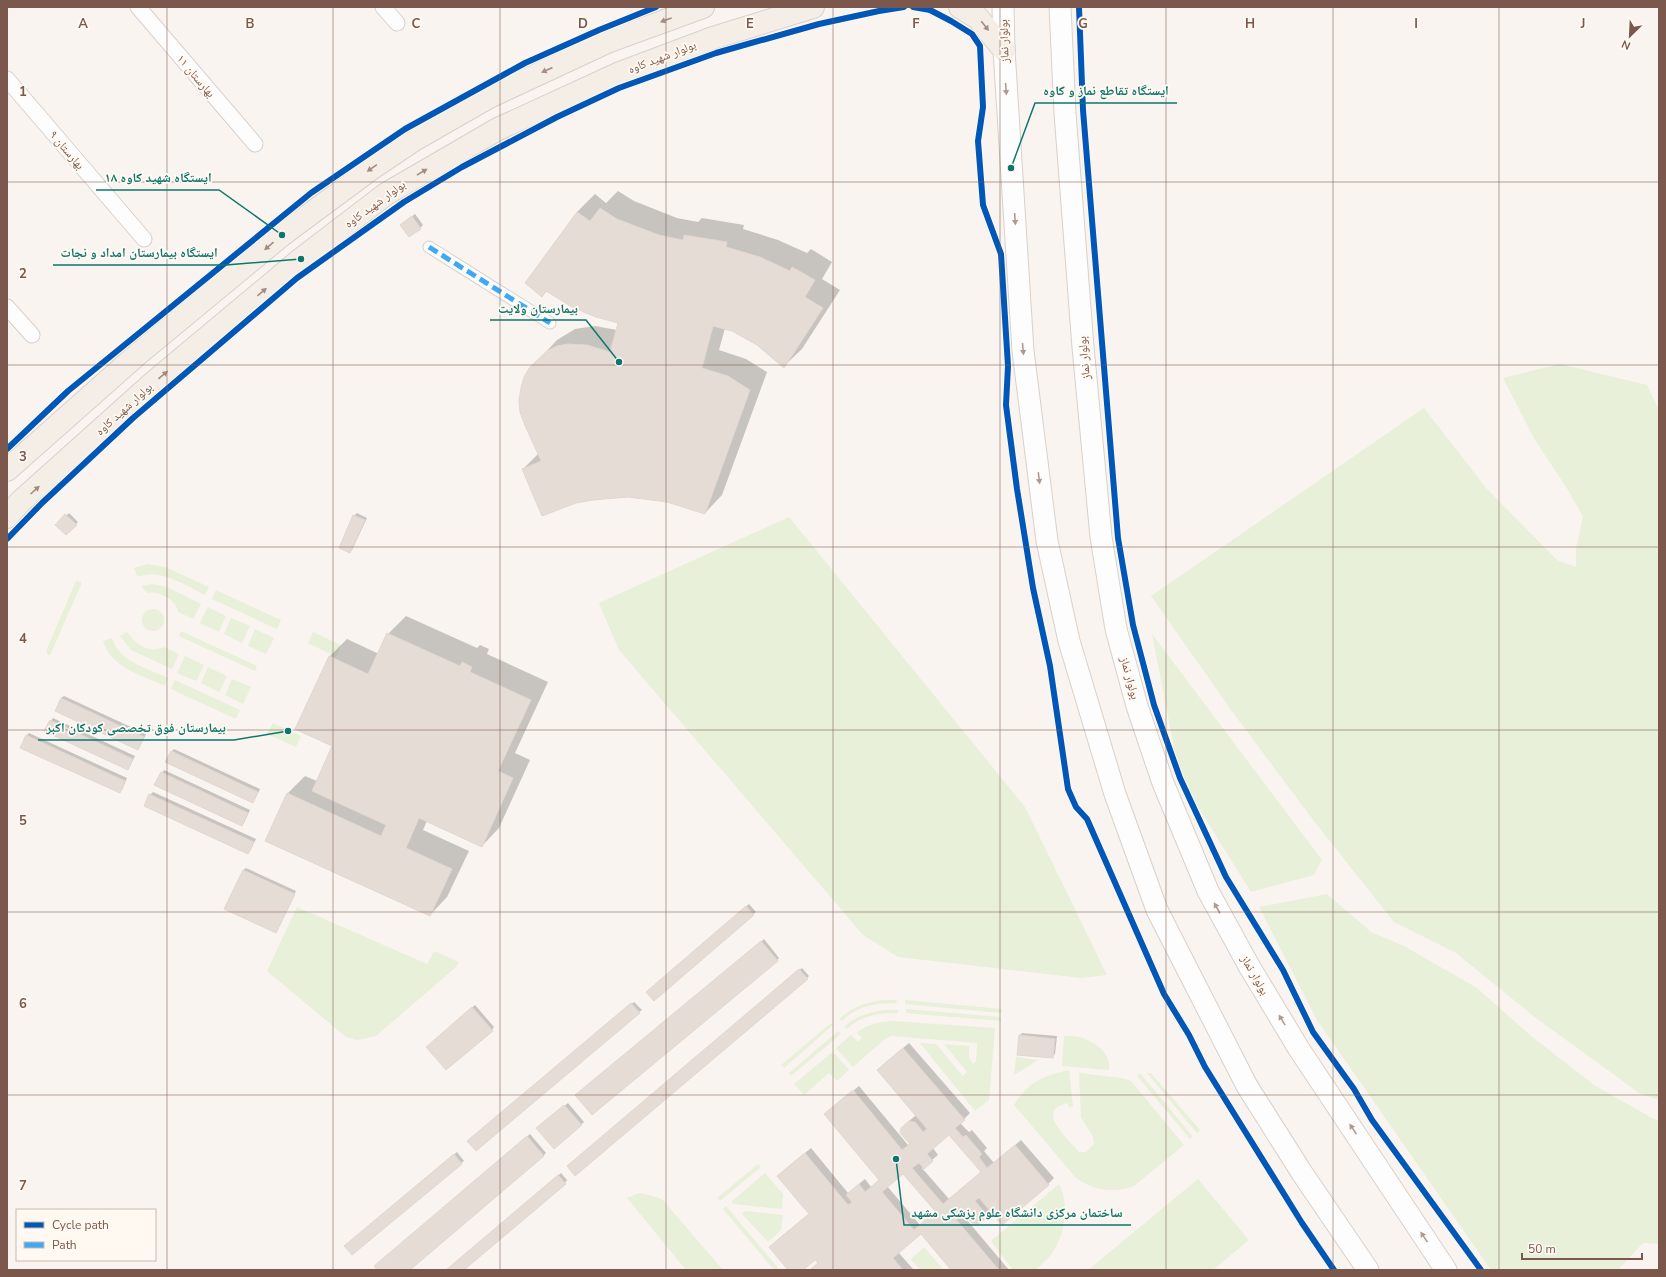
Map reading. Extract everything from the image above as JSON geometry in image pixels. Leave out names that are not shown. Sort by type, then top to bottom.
[{"type":"main road","points":[[7,470],[138,354],[282,235],[371,169],[408,144],[488,97],[593,49],[703,7]]},
{"type":"main road","name":"بولوار شهید کاوه","points":[[7,517],[20,502],[155,381],[301,259],[386,194],[498,129],[620,73],[713,38],[813,7]]},
{"type":"main road","points":[[960,7],[978,18],[1004,50]]},
{"type":"main road","name":"بولوار نماز","points":[[1003,7],[1004,50],[1023,351],[1047,541],[1069,641],[1115,794],[1157,910],[1247,1086],[1302,1174],[1368,1270]]},
{"type":"main road","name":"بولوار نماز","points":[[1060,7],[1065,114],[1083,347],[1101,537],[1116,629],[1137,706],[1162,783],[1208,891],[1249,966],[1299,1049],[1446,1270]]},
{"type":"street","name":"بهارستان ۱۱","points":[[138,7],[255,144]]},
{"type":"street","points":[[383,7],[397,23]]},
{"type":"street","name":"بهارستان ۹","points":[[7,79],[144,239]]},
{"type":"street","points":[[429,247],[550,323]]},
{"type":"street","points":[[7,307],[32,335]]},
{"type":"green space","points":[[1560,364],[1647,385],[1659,410],[1659,1100],[1639,1093],[1536,1018],[1456,953],[1394,922],[1317,825],[1234,714],[1151,596],[1424,408],[1487,489],[1557,560],[1576,567],[1576,548],[1583,517],[1570,493],[1535,440],[1503,378]]},
{"type":"green space","points":[[789,517],[1025,807],[1107,975],[1082,978],[898,957],[863,935],[619,650],[599,603]]},
{"type":"green space","points":[[148,564],[165,567],[209,587],[205,595],[163,576],[154,574],[138,577],[134,568]]},
{"type":"green space","points":[[76,581],[81,582],[81,585],[51,653],[48,655],[46,651]]},
{"type":"green space","points":[[152,584],[167,587],[201,604],[193,619],[178,612],[174,604],[166,597],[157,593],[147,593],[141,586]]},
{"type":"green space","points":[[216,590],[281,620],[277,629],[212,599]]},
{"type":"green space","points":[[208,607],[226,616],[219,632],[200,623]]},
{"type":"green space","points":[[153,609],[161,612],[164,620],[161,628],[153,631],[145,628],[142,620],[145,612]]},
{"type":"green space","points":[[231,618],[250,626],[242,643],[224,634]]},
{"type":"green space","points":[[255,629],[274,638],[266,654],[248,646]]},
{"type":"green space","points":[[181,631],[257,666],[255,671],[179,636]]},
{"type":"green space","points":[[127,632],[134,641],[143,647],[148,649],[158,649],[164,647],[179,654],[172,669],[131,650],[120,636]]},
{"type":"green space","points":[[313,632],[341,645],[336,657],[308,643]]},
{"type":"green space","points":[[1152,634],[1322,860],[1314,875],[1251,892],[1180,778]]},
{"type":"green space","points":[[112,638],[115,646],[127,658],[168,678],[165,686],[128,670],[113,658],[103,641]]},
{"type":"green space","points":[[185,656],[204,665],[196,681],[177,673]]},
{"type":"green space","points":[[208,667],[227,676],[219,692],[201,683]]},
{"type":"green space","points":[[232,679],[251,687],[243,704],[225,695]]},
{"type":"green space","points":[[175,680],[240,710],[236,719],[171,689]]},
{"type":"green space","points":[[273,723],[301,736],[296,747],[267,734]]},
{"type":"green space","points":[[1327,894],[1371,932],[1404,946],[1477,988],[1531,1036],[1594,1085],[1659,1121],[1659,1244],[1643,1243],[1618,1270],[1491,1270],[1317,1020],[1259,907]]},
{"type":"green space","points":[[297,907],[427,964],[434,951],[459,962],[456,967],[376,1036],[357,1040],[346,1037],[267,971]]},
{"type":"green space","points":[[881,1000],[897,1000],[896,1003],[867,1006],[854,1012],[842,1021],[839,1019],[849,1011],[859,1006]]},
{"type":"green space","points":[[905,1000],[1002,1009],[1001,1013],[905,1004]]},
{"type":"green space","points":[[906,1009],[1001,1017],[1001,1021],[906,1013]]},
{"type":"green space","points":[[883,1010],[898,1010],[898,1013],[871,1016],[858,1021],[847,1029],[844,1027],[853,1020],[862,1016]]},
{"type":"green space","points":[[892,1021],[995,1028],[989,1100],[975,1111],[920,1043],[936,1044],[963,1076],[967,1072],[944,1044],[969,1046],[969,1058],[973,1064],[976,1062],[977,1043],[891,1036],[885,1039],[853,1067],[836,1048],[851,1035],[858,1042],[862,1038],[857,1033],[865,1027]]},
{"type":"green space","points":[[831,1023],[833,1025],[784,1068],[781,1065]]},
{"type":"green space","points":[[838,1031],[841,1034],[791,1076],[789,1073]]},
{"type":"green space","points":[[1064,1036],[1076,1036],[1083,1038],[1098,1046],[1108,1059],[1109,1070],[1062,1066]]},
{"type":"green space","points":[[831,1053],[835,1054],[849,1070],[837,1081],[829,1073],[804,1095],[794,1084]]},
{"type":"green space","points":[[1016,1057],[1038,1060],[1014,1075]]},
{"type":"green space","points":[[1069,1070],[1073,1106],[1070,1108],[1067,1103],[1060,1106],[1054,1110],[1053,1115],[1059,1129],[1079,1152],[1086,1152],[1094,1144],[1093,1137],[1081,1117],[1079,1073],[1122,1078],[1131,1081],[1184,1145],[1134,1186],[1119,1190],[1104,1190],[1090,1186],[1076,1178],[1014,1105],[1025,1090],[1037,1081],[1044,1077]]},
{"type":"green space","points":[[1140,1073],[1193,1137],[1190,1139],[1137,1076]]},
{"type":"green space","points":[[1147,1073],[1151,1073],[1200,1130],[1197,1133]]},
{"type":"green space","points":[[758,1164],[761,1167],[720,1201],[717,1198]]},
{"type":"green space","points":[[765,1173],[783,1194],[782,1209],[734,1204],[731,1202]]},
{"type":"green space","points":[[1198,1179],[1249,1240],[1213,1270],[1088,1270]]},
{"type":"green space","points":[[1059,1184],[1063,1193],[1065,1215],[1060,1238],[1055,1248],[1049,1257],[1035,1270],[1013,1270],[991,1241]]},
{"type":"green space","points":[[639,1193],[662,1199],[723,1270],[686,1270],[627,1198]]},
{"type":"green space","points":[[726,1206],[780,1270],[774,1270],[723,1209]]},
{"type":"green space","points":[[745,1211],[783,1215],[781,1230],[768,1242],[742,1214]]},
{"type":"green space","points":[[924,1247],[944,1270],[920,1270],[911,1259]]},
{"type":"building","points":[[600,208],[617,219],[659,235],[683,240],[684,235],[727,242],[726,247],[760,257],[790,271],[792,267],[815,280],[805,297],[823,308],[784,368],[757,345],[732,331],[713,326],[702,368],[728,376],[750,390],[705,514],[667,502],[628,497],[576,503],[542,516],[522,469],[541,461],[520,412],[519,400],[521,388],[524,377],[530,367],[547,351],[557,346],[567,344],[587,345],[610,352],[618,323],[596,317],[572,307],[546,291],[542,297],[525,283],[577,212],[590,221]]},
{"type":"building","points":[[412,216],[421,229],[409,237],[400,225]]},
{"type":"building","points":[[65,514],[77,525],[66,535],[55,525]]},
{"type":"building","points":[[353,515],[365,520],[350,553],[339,548]]},
{"type":"building","points":[[387,633],[460,666],[462,662],[472,667],[470,672],[531,700],[498,771],[513,778],[482,847],[419,818],[406,848],[452,869],[430,916],[265,841],[287,793],[381,836],[386,825],[312,791],[332,746],[295,729],[329,656],[368,674]]},
{"type":"building","points":[[61,698],[144,737],[138,750],[55,711]]},
{"type":"building","points":[[50,720],[133,759],[128,770],[44,731]]},
{"type":"building","points":[[26,735],[125,781],[120,793],[20,748]]},
{"type":"building","points":[[171,751],[258,792],[253,803],[165,762]]},
{"type":"building","points":[[161,772],[248,813],[242,826],[154,785]]},
{"type":"building","points":[[149,794],[254,842],[248,854],[144,806]]},
{"type":"building","points":[[243,870],[295,894],[276,933],[224,909]]},
{"type":"building","points":[[746,906],[754,915],[654,1001],[646,992]]},
{"type":"building","points":[[761,941],[778,961],[592,1115],[575,1095]]},
{"type":"building","points":[[799,969],[808,979],[575,1176],[567,1166]]},
{"type":"building","points":[[631,1003],[640,1013],[476,1151],[467,1141]]},
{"type":"building","points":[[472,1007],[493,1031],[446,1070],[426,1047]]},
{"type":"building","points":[[1019,1035],[1055,1039],[1053,1058],[1017,1055]]},
{"type":"building","points":[[903,1048],[965,1120],[955,1128],[963,1137],[966,1135],[982,1154],[979,1157],[987,1168],[1015,1145],[1049,1185],[1002,1225],[979,1198],[975,1201],[985,1213],[985,1219],[978,1224],[972,1223],[962,1212],[955,1218],[999,1270],[951,1270],[921,1234],[893,1258],[903,1270],[810,1270],[818,1263],[815,1260],[803,1270],[788,1270],[769,1247],[809,1214],[777,1176],[805,1153],[848,1205],[852,1202],[846,1195],[859,1184],[865,1192],[879,1180],[824,1114],[853,1090],[902,1150],[910,1144],[900,1133],[901,1128],[909,1121],[915,1122],[923,1132],[927,1129],[877,1070]],"holes":[[[949,1135],[981,1172],[943,1204],[912,1168],[919,1163],[924,1169],[933,1161],[927,1154]],[[903,1174],[935,1211],[914,1230],[882,1192]]]},
{"type":"building","points":[[564,1105],[582,1125],[554,1149],[536,1128]]},
{"type":"building","points":[[527,1136],[544,1156],[410,1270],[377,1270],[374,1266]]},
{"type":"building","points":[[454,1154],[462,1164],[352,1255],[344,1246]]},
{"type":"building","points":[[558,1175],[566,1184],[464,1270],[446,1270]]},
{"type":"marked path","points":[[429,247],[550,323]]},
{"type":"cycle path","points":[[7,449],[68,391],[311,193],[405,129],[525,63],[599,30],[656,7]]},
{"type":"cycle path","points":[[7,539],[42,503],[133,418],[297,278],[404,202],[462,167],[557,117],[619,88],[716,53],[819,24],[904,7]]},
{"type":"cycle path","points":[[913,7],[930,10],[951,21],[972,34],[980,46],[983,107],[978,141],[983,205],[1001,254],[1008,366],[1006,405],[1017,489],[1033,588],[1050,666],[1068,789],[1076,807],[1087,819],[1164,994],[1189,1035],[1205,1067],[1302,1223],[1334,1270]]},
{"type":"cycle path","points":[[1079,7],[1083,110],[1118,538],[1133,625],[1154,705],[1180,778],[1226,877],[1283,970],[1313,1032],[1354,1089],[1372,1120],[1481,1270]]},
{"type":"place","name":"ایستگاه تقاطع نماز و کاوه","points":[[1011,168]]},
{"type":"place","name":"ایستگاه شهید کاوه ۱۸","points":[[282,235]]},
{"type":"place","name":"ایستگاه بیمارستان امداد و نجات","points":[[301,259]]},
{"type":"place","name":"بیمارستان ولایت","points":[[619,362]]},
{"type":"place","name":"بیمارستان فوق تخصصی کودکان اکبر","points":[[288,731]]},
{"type":"place","name":"ساختمان مرکزی دانشگاه علوم پزشکی مشهد","points":[[896,1159]]}]
